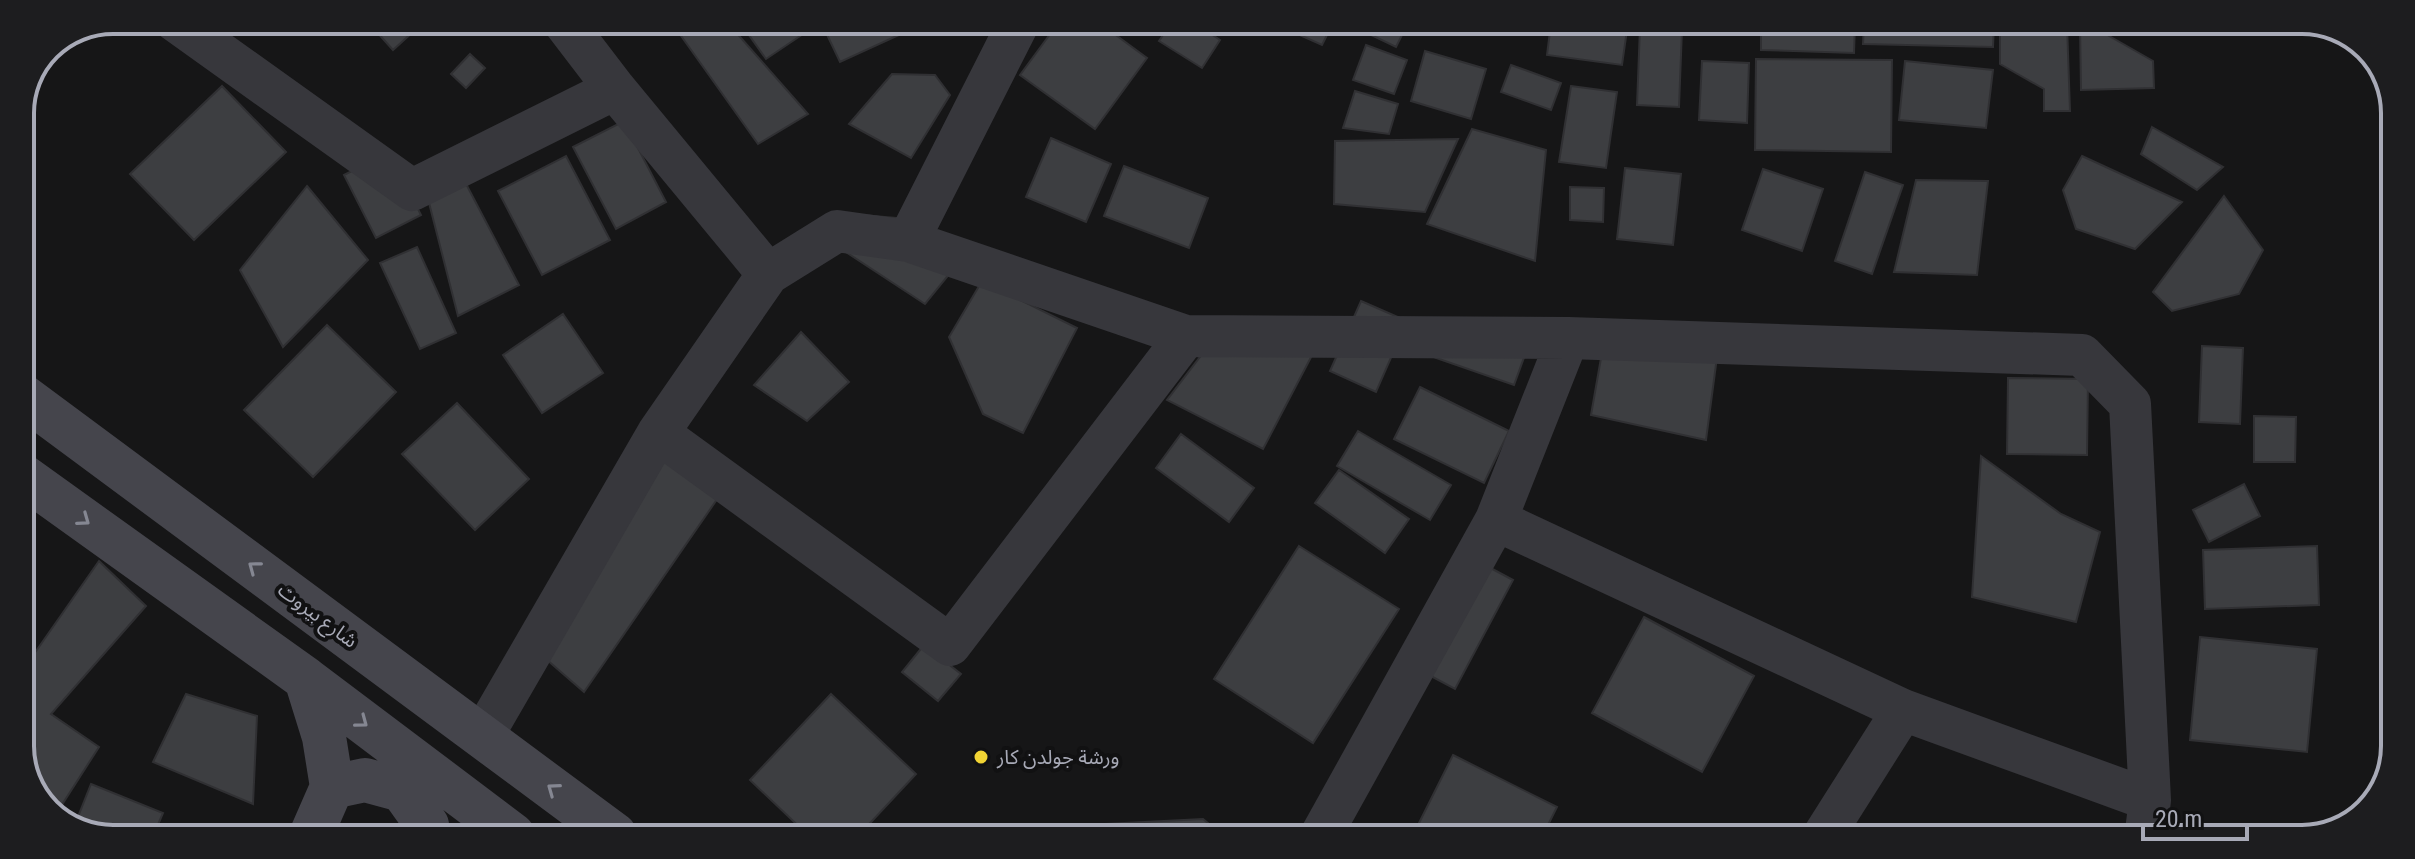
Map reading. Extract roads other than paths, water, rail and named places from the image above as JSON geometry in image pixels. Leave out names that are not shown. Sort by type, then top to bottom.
[{"type":"main road","name":"شارع بيروت","points":[[34,404],[601,825]]},
{"type":"main road","points":[[34,484],[306,679],[500,825]]},
{"type":"main road","points":[[306,679],[324,737],[332,787],[315,825]]},
{"type":"main road","points":[[332,787],[365,780],[402,790],[427,825]]},
{"type":"street","points":[[194,34],[412,190],[615,89]]},
{"type":"street","points":[[573,34],[768,274]]},
{"type":"street","points":[[908,241],[1013,34]]},
{"type":"street","points":[[482,737],[658,433],[768,274],[837,231],[908,241],[1186,336],[1568,338],[2082,355],[2130,404],[2147,820],[1496,520]]},
{"type":"street","points":[[658,433],[950,645],[1186,336]]},
{"type":"street","points":[[1327,825],[1496,520],[1568,338]]},
{"type":"street","points":[[1830,825],[1903,710]]},
{"type":"place","name":"ورشة جولدن كار","points":[[981,757]]}]
